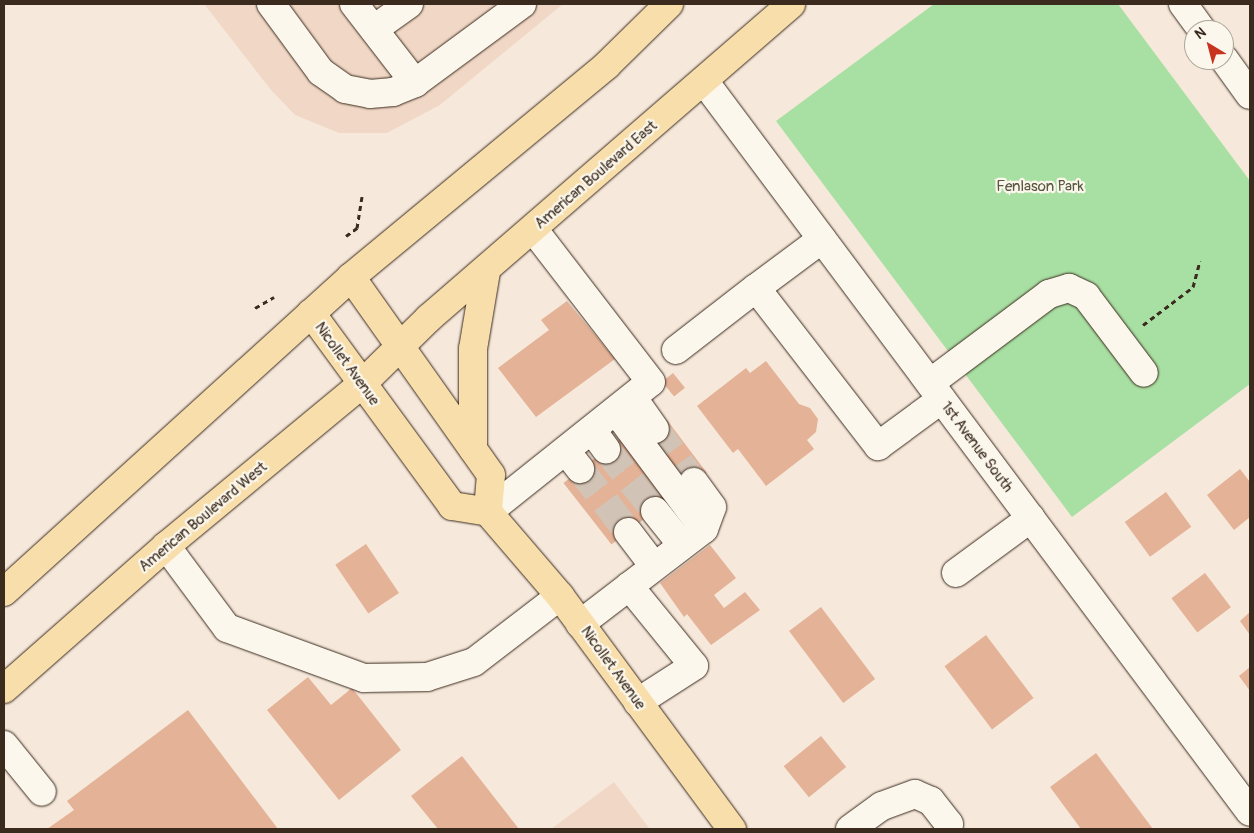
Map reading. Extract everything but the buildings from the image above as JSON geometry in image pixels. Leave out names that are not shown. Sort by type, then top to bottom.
[{"type":"main road","points":[[4,592],[351,277],[607,65],[670,4]]},
{"type":"main road","name":"American Boulevard East","points":[[400,344],[791,4]]},
{"type":"main road","points":[[473,449],[473,349],[486,271]]},
{"type":"main road","points":[[351,277],[491,475],[488,512]]},
{"type":"main road","name":"Nicollet Avenue","points":[[311,313],[452,506],[488,512],[560,596],[732,829]]},
{"type":"main road","name":"American Boulevard West","points":[[4,688],[166,546],[362,384],[400,344]]},
{"type":"street","points":[[271,4],[321,72],[345,89],[370,94],[392,92],[415,83],[522,4]]},
{"type":"street","points":[[354,4],[415,83]]},
{"type":"street","points":[[374,29],[408,4]]},
{"type":"street","points":[[1183,4],[1195,20]]},
{"type":"street","points":[[1232,70],[1250,95]]},
{"type":"street","name":"1st Avenue South","points":[[704,81],[1250,812]]},
{"type":"street","points":[[533,229],[633,397],[704,529]]},
{"type":"street","points":[[676,350],[822,239]]},
{"type":"street","points":[[756,288],[878,446],[936,391],[1049,294],[1070,288],[1086,296],[1144,373]]},
{"type":"street","points":[[633,397],[655,429]]},
{"type":"street","points":[[488,512],[573,460],[599,439],[633,397]]},
{"type":"street","points":[[580,624],[704,529],[712,507],[694,482]]},
{"type":"street","points":[[655,511],[682,545]]},
{"type":"street","points":[[956,573],[1031,518]]},
{"type":"street","points":[[628,532],[654,566]]},
{"type":"street","points":[[166,546],[227,628],[364,678],[427,677],[474,662],[560,596]]},
{"type":"street","points":[[629,586],[694,666],[638,702]]},
{"type":"street","points":[[4,744],[42,792]]},
{"type":"street","points":[[850,829],[882,806],[915,794],[931,801],[949,824],[948,829]]},
{"type":"path","points":[[346,236],[357,228],[362,196]]},
{"type":"path","points":[[1136,330],[1193,287],[1200,261]]},
{"type":"path","points":[[255,308],[274,297]]},
{"type":"shaded area","points":[[204,4],[563,4],[440,105],[387,133],[339,133],[295,115],[271,90]]},
{"type":"shaded area","points":[[614,782],[650,829],[551,829]]},
{"type":"green space","name":"Fenlason Park","points":[[934,4],[1118,4],[1250,181],[1250,384],[1072,517],[776,121]]},
{"type":"tunnel","points":[[655,429],[694,482]]},
{"type":"tunnel","points":[[606,449],[655,511]]},
{"type":"tunnel","points":[[580,469],[628,532]]}]
